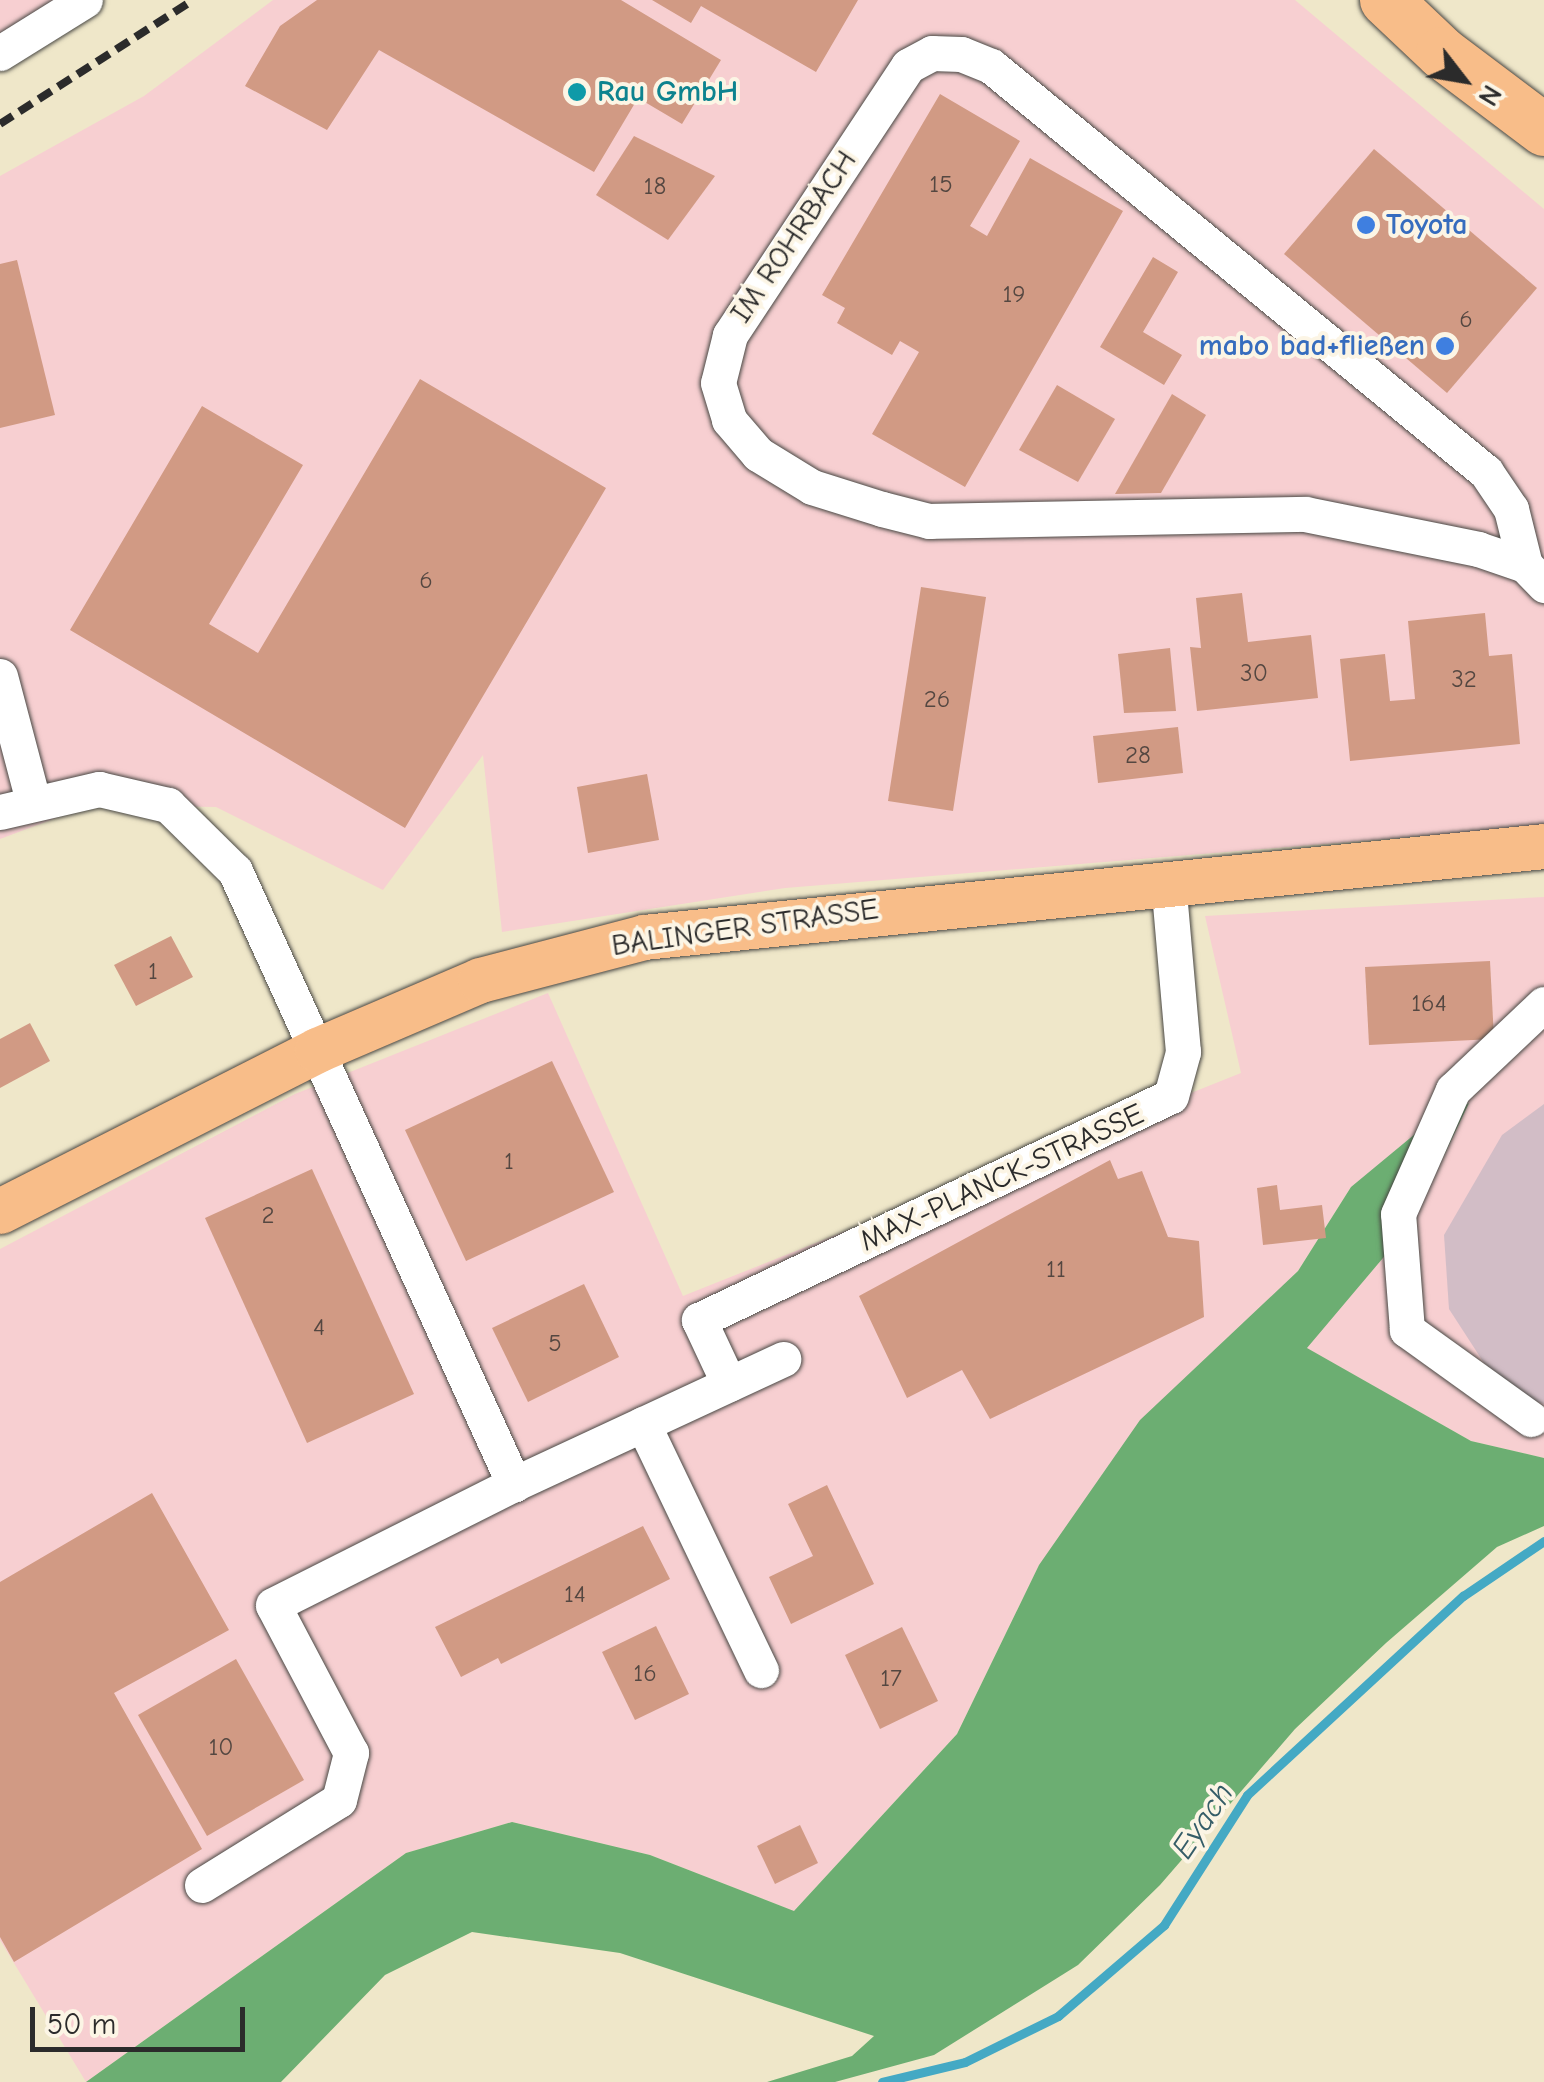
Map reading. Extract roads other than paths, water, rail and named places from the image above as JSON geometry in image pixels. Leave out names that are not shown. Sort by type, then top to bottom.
[{"type":"highway","points":[[1386,0],[1442,53],[1544,130]]},
{"type":"highway","points":[[1416,0],[1544,91]]},
{"type":"main road","name":"BALINGER STRASSE","points":[[0,1212],[318,1050],[480,980],[644,937],[1168,880],[1544,846]]},
{"type":"street","points":[[0,53],[84,0]]},
{"type":"street","name":"IM ROHRBACH","points":[[932,53],[961,54],[990,66],[1486,472],[1511,509],[1534,575],[1478,549],[1304,514],[929,520],[882,509],[812,486],[758,454],[728,420],[718,382],[730,335],[908,66],[932,53]]},
{"type":"street","points":[[0,676],[16,806],[99,789],[168,804],[235,871],[514,1484]]},
{"type":"street","name":"MAX-PLANCK-STRASSE","points":[[729,1384],[698,1320],[1172,1096],[1182,1052],[1168,880]]},
{"type":"street","points":[[1531,1419],[1406,1330],[1398,1214],[1453,1090],[1544,1004]]},
{"type":"street","points":[[202,1885],[339,1800],[351,1753],[273,1605],[514,1484],[783,1360]]},
{"type":"street","points":[[642,1424],[760,1670]]},
{"type":"waterway","name":"Eyach","points":[[882,2082],[965,2062],[1058,2016],[1164,1925],[1247,1795],[1463,1596],[1544,1541]]},
{"type":"railway","points":[[0,124],[193,0]]},
{"type":"place","name":"Rau GmbH","points":[[577,92]]},
{"type":"place","name":"Toyota","points":[[1366,225]]},
{"type":"place","name":"mabo bad+fließen","points":[[1445,346]]}]
